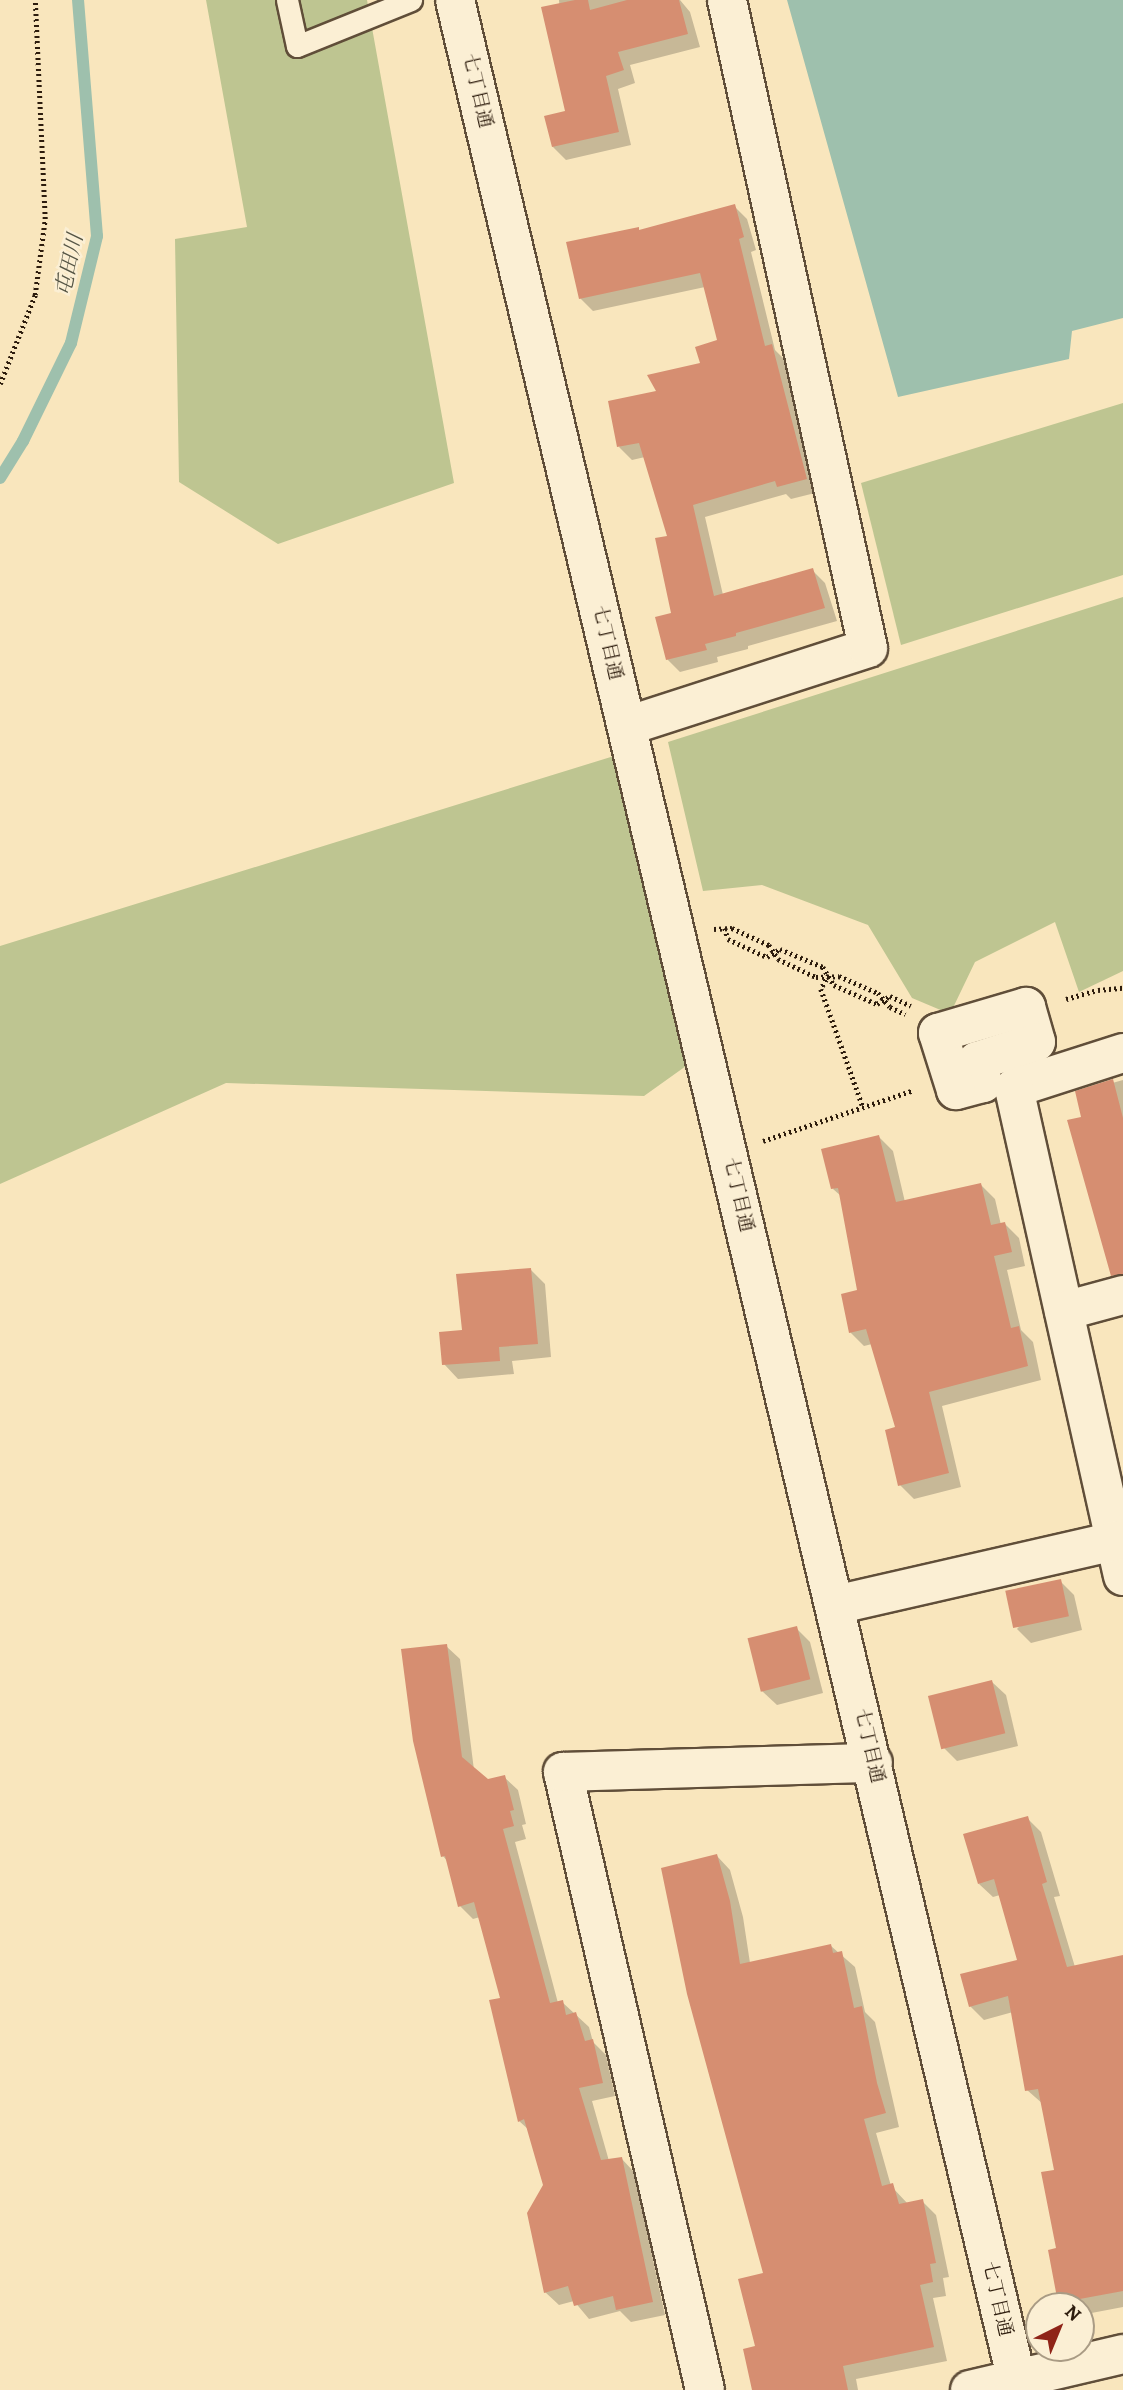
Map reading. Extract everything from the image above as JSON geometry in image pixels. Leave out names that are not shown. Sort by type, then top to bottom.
[{"type":"street","name":"七丁目通","points":[[455,0],[873,1763],[1017,2384]]},
{"type":"street","points":[[627,726],[868,648],[727,0]]},
{"type":"street","points":[[1026,1007],[1037,1042],[977,1061],[983,1083],[956,1090],[938,1033],[952,1029],[1026,1007]]},
{"type":"street","points":[[835,1605],[1120,1552],[1014,1088],[1123,1052]]},
{"type":"street","points":[[1064,1311],[1123,1295]]},
{"type":"street","points":[[705,2390],[563,1772],[873,1763]]},
{"type":"street","points":[[970,2390],[1017,2384],[1123,2354]]},
{"type":"lane","points":[[287,0],[297,46],[411,0]]},
{"type":"path","points":[[0,384],[35,295],[45,219],[36,0]]},
{"type":"path","points":[[725,928],[729,939],[767,957],[780,949],[823,967],[834,985],[877,1004],[890,996],[947,1021],[952,1029]]},
{"type":"path","points":[[732,928],[769,945],[778,959],[816,977],[829,974],[878,993],[890,1007]]},
{"type":"path","points":[[829,974],[821,989],[863,1107]]},
{"type":"path","points":[[1027,1011],[1098,990],[1123,988]]},
{"type":"path","points":[[755,1144],[873,1104]]},
{"type":"green space","points":[[206,0],[367,0],[454,483],[278,544],[179,482],[175,239],[247,227]]},
{"type":"green space","points":[[1123,403],[1123,575],[901,645],[861,483]]},
{"type":"green space","points":[[1123,597],[1123,971],[1079,992],[1055,922],[975,962],[950,1014],[912,998],[868,925],[762,885],[703,891],[668,742]]},
{"type":"green space","points":[[614,756],[686,1066],[644,1096],[226,1083],[0,1184],[0,946]]},
{"type":"shaded area","points":[[787,0],[1123,0],[1123,318],[1072,331],[1069,359],[898,397]]},
{"type":"building","points":[[588,0],[590,10],[627,0],[679,0],[688,34],[618,52],[624,70],[606,76],[619,132],[552,147],[544,116],[565,111],[541,7]]},
{"type":"building","points":[[735,204],[744,237],[739,239],[765,346],[772,344],[807,479],[777,487],[775,481],[693,505],[714,596],[813,568],[825,608],[736,633],[736,636],[705,644],[707,650],[666,660],[655,617],[671,613],[655,538],[667,536],[639,443],[617,447],[608,401],[656,391],[647,375],[700,363],[695,347],[717,340],[700,273],[579,299],[566,242],[639,227],[639,230]]},
{"type":"building","points":[[1113,1079],[1123,1118],[1123,1274],[1111,1276],[1067,1120],[1081,1117],[1075,1091]]},
{"type":"building","points":[[879,1135],[896,1202],[981,1183],[991,1225],[1005,1222],[1012,1252],[994,1256],[1011,1328],[1019,1326],[1028,1366],[929,1392],[949,1473],[898,1486],[885,1430],[895,1427],[866,1329],[849,1333],[841,1294],[857,1290],[838,1188],[831,1189],[821,1149]]},
{"type":"building","points":[[531,1268],[538,1344],[499,1347],[500,1361],[442,1365],[439,1332],[462,1330],[456,1274]]},
{"type":"building","points":[[1061,1579],[1069,1616],[1013,1628],[1005,1591]]},
{"type":"building","points":[[797,1626],[810,1679],[761,1692],[748,1638]]},
{"type":"building","points":[[447,1644],[462,1757],[488,1779],[505,1775],[514,1810],[510,1811],[514,1826],[503,1829],[550,2003],[563,2000],[566,2015],[576,2012],[585,2041],[593,2039],[603,2083],[579,2088],[601,2160],[622,2157],[653,2302],[616,2310],[613,2296],[574,2306],[568,2286],[544,2293],[527,2213],[543,2185],[524,2119],[518,2122],[489,2000],[500,1998],[474,1902],[458,1907],[445,1856],[441,1857],[413,1741],[401,1649]]},
{"type":"building","points":[[992,1680],[1005,1733],[941,1749],[928,1696]]},
{"type":"building","points":[[1028,1816],[1047,1882],[1042,1884],[1067,1967],[1123,1955],[1123,2291],[1095,2296],[1095,2292],[1056,2292],[1048,2250],[1056,2248],[1041,2172],[1054,2170],[1038,2089],[1025,2091],[1008,1996],[969,2007],[960,1974],[1017,1960],[994,1879],[978,1884],[963,1834]]},
{"type":"building","points":[[717,1854],[730,1901],[740,1964],[831,1944],[833,1953],[842,1951],[854,2008],[862,2006],[877,2083],[886,2113],[864,2119],[882,2186],[893,2183],[899,2204],[923,2199],[936,2263],[930,2264],[933,2282],[920,2285],[934,2347],[843,2366],[848,2390],[752,2390],[743,2349],[755,2346],[738,2279],[763,2273],[687,1994],[661,1868]]},
{"type":"waterway","name":"屯田川","points":[[0,478],[23,441],[71,343],[97,236],[78,0]]}]
